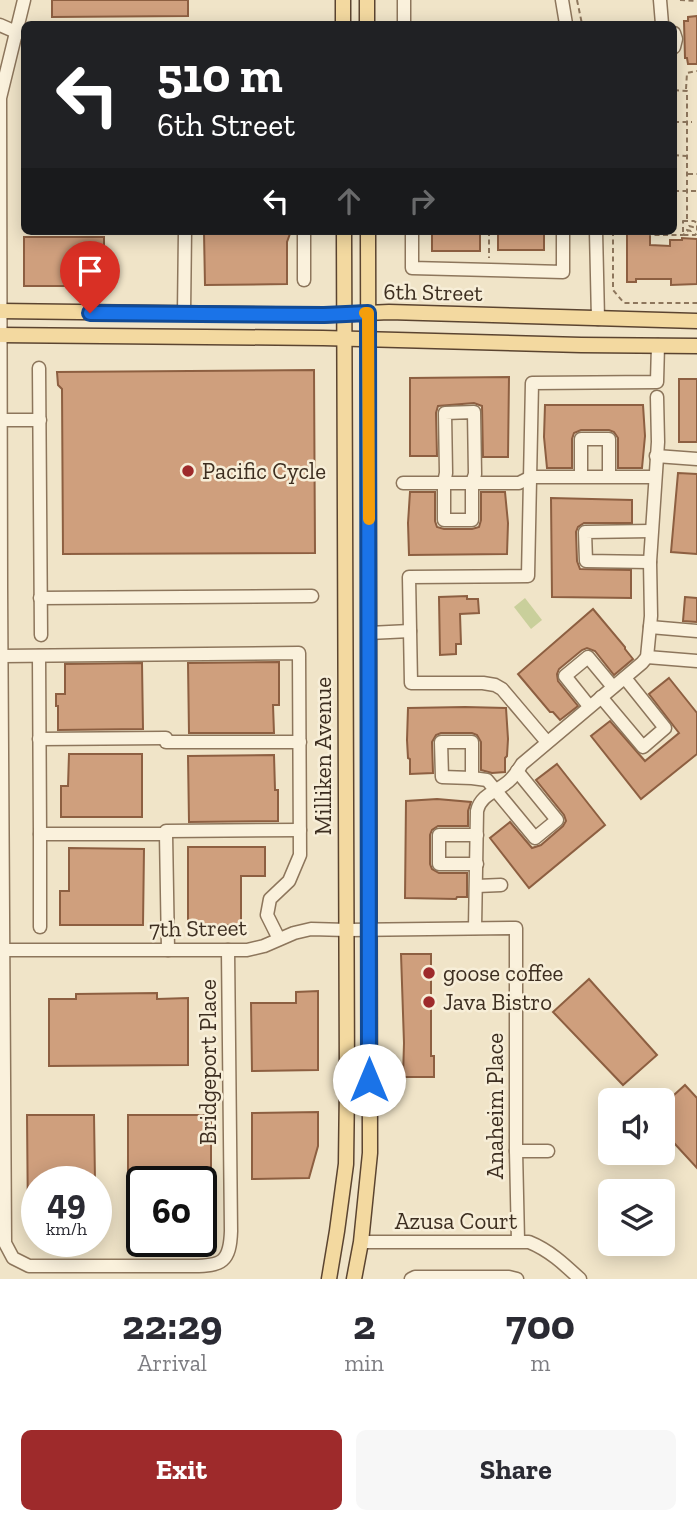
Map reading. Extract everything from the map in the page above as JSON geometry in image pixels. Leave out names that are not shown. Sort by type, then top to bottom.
[{"type":"main road","points":[[343,0],[343,21]]},
{"type":"main road","points":[[367,0],[367,21]]},
{"type":"main road","name":"Milliken Avenue","points":[[329,1279],[346,1164],[344,235]]},
{"type":"main road","name":"Milliken Avenue","points":[[354,1279],[361,1241],[370,1153],[368,235]]},
{"type":"main road","name":"6th Street","points":[[0,312],[324,315],[368,313],[697,321]]},
{"type":"main road","points":[[0,335],[697,346]]},
{"type":"street","points":[[21,21],[24,0]]},
{"type":"street","points":[[404,0],[404,21]]},
{"type":"street","points":[[562,0],[566,21]]},
{"type":"street","points":[[660,0],[661,21]]},
{"type":"street","points":[[0,25],[20,33],[1,98],[1,816],[4,950]]},
{"type":"street","points":[[184,313],[185,235]]},
{"type":"street","points":[[304,235],[304,280]]},
{"type":"street","points":[[412,235],[412,268],[564,272],[563,235]]},
{"type":"street","points":[[596,235],[598,319]]},
{"type":"street","points":[[547,742],[508,695],[495,685],[411,683],[410,577],[528,576],[532,383],[657,382],[657,345]]},
{"type":"street","points":[[39,368],[41,635]]},
{"type":"street","points":[[475,928],[479,803],[512,779],[522,764],[647,657],[657,397]]},
{"type":"street","points":[[445,412],[474,412],[475,474],[472,483],[472,520],[444,520],[444,483],[445,412]]},
{"type":"street","points":[[1,420],[40,420]]},
{"type":"street","points":[[581,476],[581,439],[609,439],[609,476]]},
{"type":"street","points":[[656,456],[697,459]]},
{"type":"street","points":[[403,483],[519,483],[531,477],[654,477]]},
{"type":"street","points":[[650,562],[586,561],[585,532],[651,531]]},
{"type":"street","points":[[40,598],[312,596]]},
{"type":"street","points":[[650,627],[697,631]]},
{"type":"street","points":[[369,633],[410,631]]},
{"type":"street","points":[[1,651],[39,656],[299,653],[300,855],[289,881],[270,899],[267,915],[279,939]]},
{"type":"street","points":[[39,656],[40,928]]},
{"type":"street","points":[[589,706],[565,676],[588,657],[613,687]]},
{"type":"street","points":[[647,657],[697,661]]},
{"type":"street","points":[[601,697],[643,747],[665,728],[625,678]]},
{"type":"street","points":[[39,739],[300,742]]},
{"type":"street","points":[[472,778],[487,780],[535,838],[556,820],[517,771]]},
{"type":"street","points":[[166,831],[300,830]]},
{"type":"street","points":[[40,834],[166,834],[168,950]]},
{"type":"street","points":[[477,835],[439,835],[439,864],[477,864]]},
{"type":"street","points":[[477,886],[500,885]]},
{"type":"street","name":"7th Street","points":[[4,950],[247,950],[311,929],[516,928]]},
{"type":"street","name":"Anaheim Place","points":[[516,928],[518,1241]]},
{"type":"street","name":"Bridgeport Place","points":[[4,950],[5,1243],[13,1258],[30,1266],[212,1266],[226,1258],[231,1231],[228,950]]},
{"type":"street","points":[[516,1151],[548,1151]]},
{"type":"street","name":"Azusa Court","points":[[361,1241],[529,1242],[561,1261],[580,1279]]},
{"type":"street","points":[[411,1279],[517,1279]]},
{"type":"path","points":[[577,0],[581,21]]},
{"type":"path","points":[[680,0],[697,1]]},
{"type":"path","points":[[683,235],[687,191],[687,73],[697,71]]},
{"type":"path","points":[[677,90],[686,90]]},
{"type":"path","points":[[677,122],[692,122]]},
{"type":"path","points":[[677,155],[687,156]]},
{"type":"path","points":[[687,174],[697,174]]},
{"type":"path","points":[[677,191],[697,191]]},
{"type":"path","points":[[685,221],[696,222]]},
{"type":"path","points":[[685,221],[696,234]]},
{"type":"path","points":[[683,235],[696,222]]},
{"type":"path","points":[[696,222],[696,234]]},
{"type":"path","points":[[650,235],[696,234]]},
{"type":"path","points":[[489,235],[489,270]]},
{"type":"path","points":[[613,235],[613,290],[624,303],[697,303]]},
{"type":"green space","points":[[525,598],[542,620],[531,629],[514,607]]},
{"type":"building","points":[[52,0],[188,0],[188,16],[52,17]]},
{"type":"building","points":[[697,16],[697,64],[688,64],[685,58],[684,21],[688,21],[688,17]]},
{"type":"building","points":[[204,235],[290,235],[287,242],[287,284],[205,285]]},
{"type":"building","points":[[432,235],[480,235],[480,251],[432,251]]},
{"type":"building","points":[[498,235],[544,235],[544,250],[498,250]]},
{"type":"building","points":[[627,235],[650,235],[650,245],[670,246],[670,240],[697,239],[697,284],[671,285],[671,279],[636,279],[636,282],[627,282]]},
{"type":"building","points":[[24,237],[104,237],[104,286],[24,286]]},
{"type":"building","name":"Pacific Cycle","points":[[314,370],[315,553],[63,554],[62,389],[58,385],[57,372]]},
{"type":"building","points":[[509,377],[508,457],[483,457],[482,406],[474,403],[438,406],[437,456],[410,456],[410,378]]},
{"type":"building","points":[[679,379],[697,379],[697,442],[679,442]]},
{"type":"building","points":[[545,405],[643,405],[645,436],[642,468],[618,468],[618,438],[614,432],[581,430],[574,433],[572,439],[572,468],[547,468]]},
{"type":"building","points":[[678,473],[697,474],[697,554],[671,552]]},
{"type":"building","points":[[410,492],[435,492],[437,527],[472,529],[479,527],[481,520],[481,492],[505,492],[507,554],[409,555]]},
{"type":"building","points":[[551,498],[632,500],[632,523],[584,523],[576,532],[577,561],[580,569],[631,570],[631,598],[552,597]]},
{"type":"building","points":[[467,596],[467,599],[478,599],[479,613],[460,614],[461,644],[456,644],[456,654],[440,655],[439,597]]},
{"type":"building","points":[[685,597],[697,598],[697,622],[683,621]]},
{"type":"building","points":[[593,609],[633,659],[614,675],[595,651],[587,648],[559,669],[558,681],[578,706],[560,720],[518,674]]},
{"type":"building","points":[[279,662],[279,705],[273,705],[274,733],[189,733],[188,663]]},
{"type":"building","points":[[142,663],[143,729],[58,730],[56,694],[65,694],[65,664]]},
{"type":"building","points":[[669,678],[697,713],[697,754],[641,799],[591,736],[610,721],[645,761],[679,733],[649,694]]},
{"type":"building","points":[[408,708],[506,708],[508,739],[505,772],[481,770],[481,742],[477,735],[441,733],[436,735],[432,742],[433,773],[410,774]]},
{"type":"building","points":[[69,754],[142,754],[142,817],[61,817],[61,786],[68,786]]},
{"type":"building","points":[[274,755],[278,821],[189,822],[188,756]]},
{"type":"building","points":[[557,764],[605,825],[529,888],[490,838],[510,822],[532,848],[541,845],[563,826],[566,821],[564,815],[536,780]]},
{"type":"building","points":[[437,799],[471,802],[468,826],[438,826],[430,835],[432,869],[439,873],[467,873],[467,897],[405,898],[406,801]]},
{"type":"building","points":[[188,847],[265,847],[265,876],[241,876],[241,925],[188,925]]},
{"type":"building","points":[[69,848],[144,849],[143,925],[60,925],[60,891],[69,891]]},
{"type":"building","points":[[401,954],[431,954],[431,1056],[434,1056],[434,1077],[403,1077]]},
{"type":"building","points":[[589,979],[657,1055],[623,1085],[553,1012]]},
{"type":"building","points":[[318,991],[318,1070],[252,1071],[251,1003],[296,1003],[296,992]]},
{"type":"building","points":[[157,993],[157,999],[188,998],[188,1065],[49,1066],[49,999],[76,999],[76,994]]},
{"type":"building","points":[[685,1085],[697,1098],[697,1168],[675,1144],[675,1094]]},
{"type":"building","points":[[318,1112],[318,1146],[309,1178],[252,1179],[252,1113]]},
{"type":"building","points":[[27,1115],[94,1115],[95,1166],[27,1166]]},
{"type":"building","points":[[128,1115],[211,1115],[211,1166],[128,1166]]},
{"type":"slow traffic","points":[[365,313],[368,313],[369,519]]},
{"type":"place","name":"Pacific Cycle","points":[[188,471]]},
{"type":"place","name":"goose coffee","points":[[429,973]]},
{"type":"place","name":"Java Bistro","points":[[429,1002]]},
{"type":"route","points":[[90,313],[368,313],[369,1080]]}]
